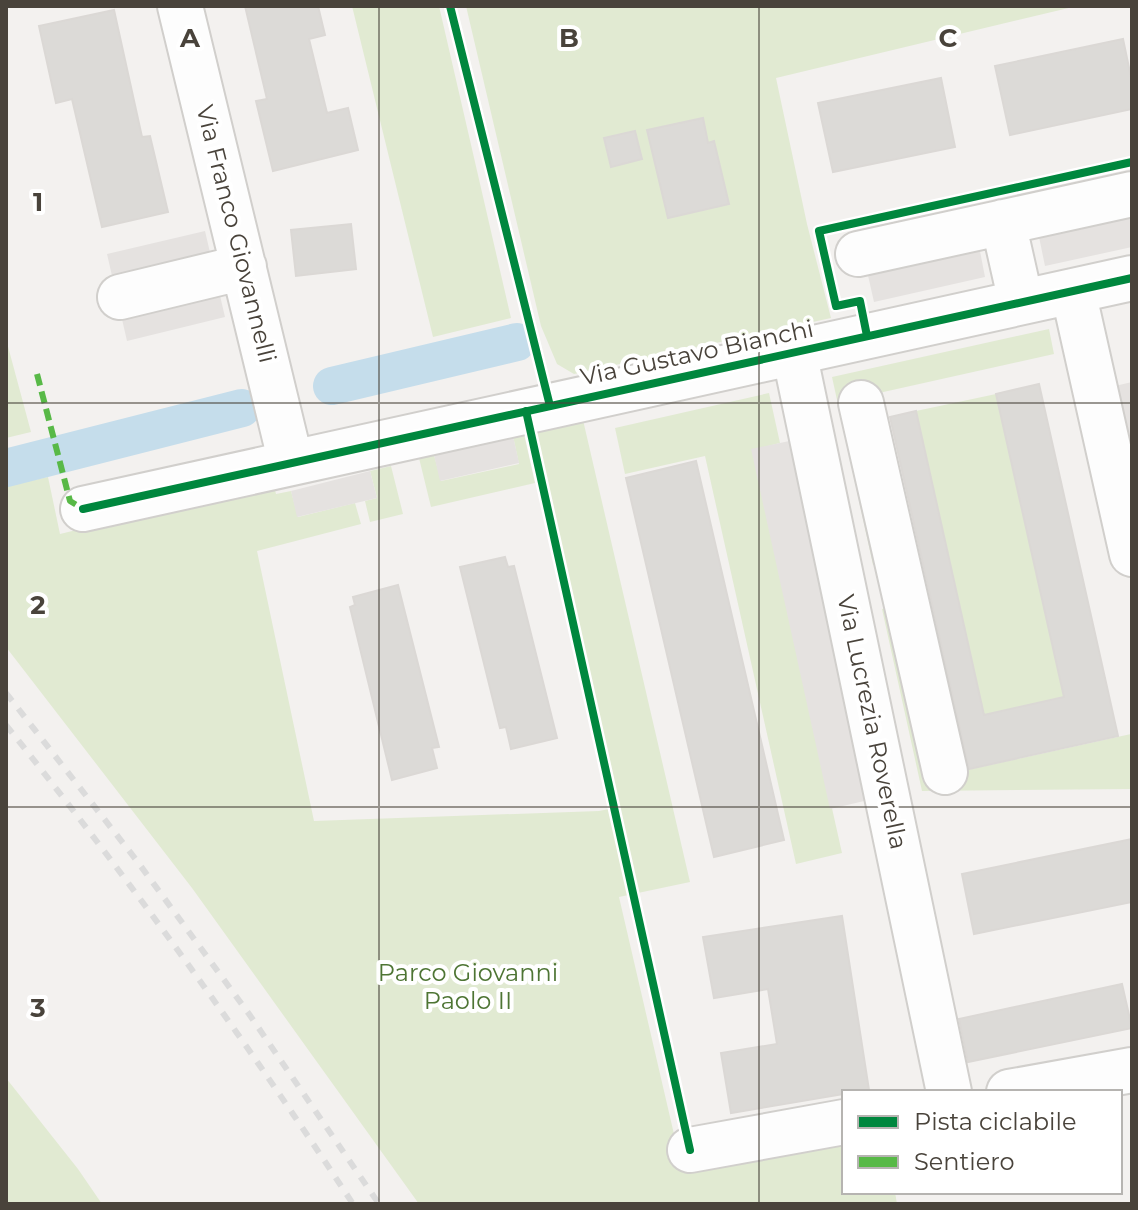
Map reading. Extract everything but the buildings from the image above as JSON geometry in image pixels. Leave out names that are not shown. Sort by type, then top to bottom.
[{"type":"street","name":"Via Franco Giovannelli","points":[[180,6],[291,463]]},
{"type":"street","points":[[858,254],[1132,194]]},
{"type":"street","points":[[1003,222],[1021,302]]},
{"type":"street","points":[[120,297],[244,267]]},
{"type":"street","name":"Via Gustavo Bianchi","points":[[83,509],[1132,278]]},
{"type":"street","points":[[1073,291],[1132,554]]},
{"type":"street","name":"Via Lucrezia Roverella","points":[[794,352],[949,1090]]},
{"type":"street","points":[[861,403],[945,772]]},
{"type":"street","points":[[845,595],[902,582]]},
{"type":"street","points":[[1020,1090],[1132,1070]]},
{"type":"street","points":[[690,1150],[842,1122]]},
{"type":"green space","points":[[352,6],[439,6],[511,318],[433,337]]},
{"type":"green space","points":[[466,6],[1077,6],[776,78],[831,318],[574,374],[557,364],[541,326]]},
{"type":"green space","points":[[1049,329],[1054,354],[852,399],[887,562],[873,565],[832,377]]},
{"type":"green space","points":[[6,339],[31,432],[6,438]]},
{"type":"green space","points":[[769,393],[780,443],[752,450],[842,853],[796,864],[705,456],[625,474],[615,428]]},
{"type":"green space","points":[[996,394],[1064,697],[984,715],[916,411]]},
{"type":"green space","name":"Parco Giovanni Paolo II","points":[[583,420],[690,882],[619,897],[683,1173],[842,1143],[842,1194],[895,1194],[897,1204],[419,1204],[192,888],[6,647],[6,486],[48,477],[60,534],[273,482],[276,494],[291,491],[298,517],[355,503],[361,524],[257,551],[314,821],[599,811],[619,807],[536,431]]},
{"type":"green space","points":[[524,434],[535,483],[431,507],[419,458],[434,455],[441,481],[519,464],[513,436]]},
{"type":"green space","points":[[391,466],[403,514],[370,522],[365,501],[377,498],[370,471]]},
{"type":"green space","points":[[897,606],[935,777],[1131,734],[1132,789],[922,791],[882,609]]},
{"type":"green space","points":[[6,1078],[78,1169],[102,1204],[6,1204]]},
{"type":"shaded area","points":[[1132,212],[1132,247],[1045,266],[1038,232]]},
{"type":"shaded area","points":[[205,231],[225,317],[127,341],[107,254]]},
{"type":"shaded area","points":[[979,246],[985,277],[874,302],[867,271]]},
{"type":"shaded area","points":[[1132,382],[1132,459],[1115,386]]},
{"type":"shaded area","points":[[513,436],[519,463],[440,481],[434,455]]},
{"type":"shaded area","points":[[799,439],[877,798],[830,809],[751,449]]},
{"type":"shaded area","points":[[370,471],[377,498],[297,517],[291,491]]},
{"type":"waterway","points":[[332,386],[517,342]]},
{"type":"waterway","points":[[6,468],[242,408]]},
{"type":"railway","points":[[6,693],[137,861],[249,1014],[379,1204]]},
{"type":"railway","points":[[6,725],[185,960],[353,1204]]},
{"type":"marked path","points":[[37,374],[70,501],[83,509]]},
{"type":"cycle path","points":[[450,6],[550,406]]},
{"type":"cycle path","points":[[867,336],[860,301],[836,306],[819,231],[1132,162]]},
{"type":"cycle path","points":[[83,509],[1132,278]]},
{"type":"cycle path","points":[[526,411],[690,1150]]}]
